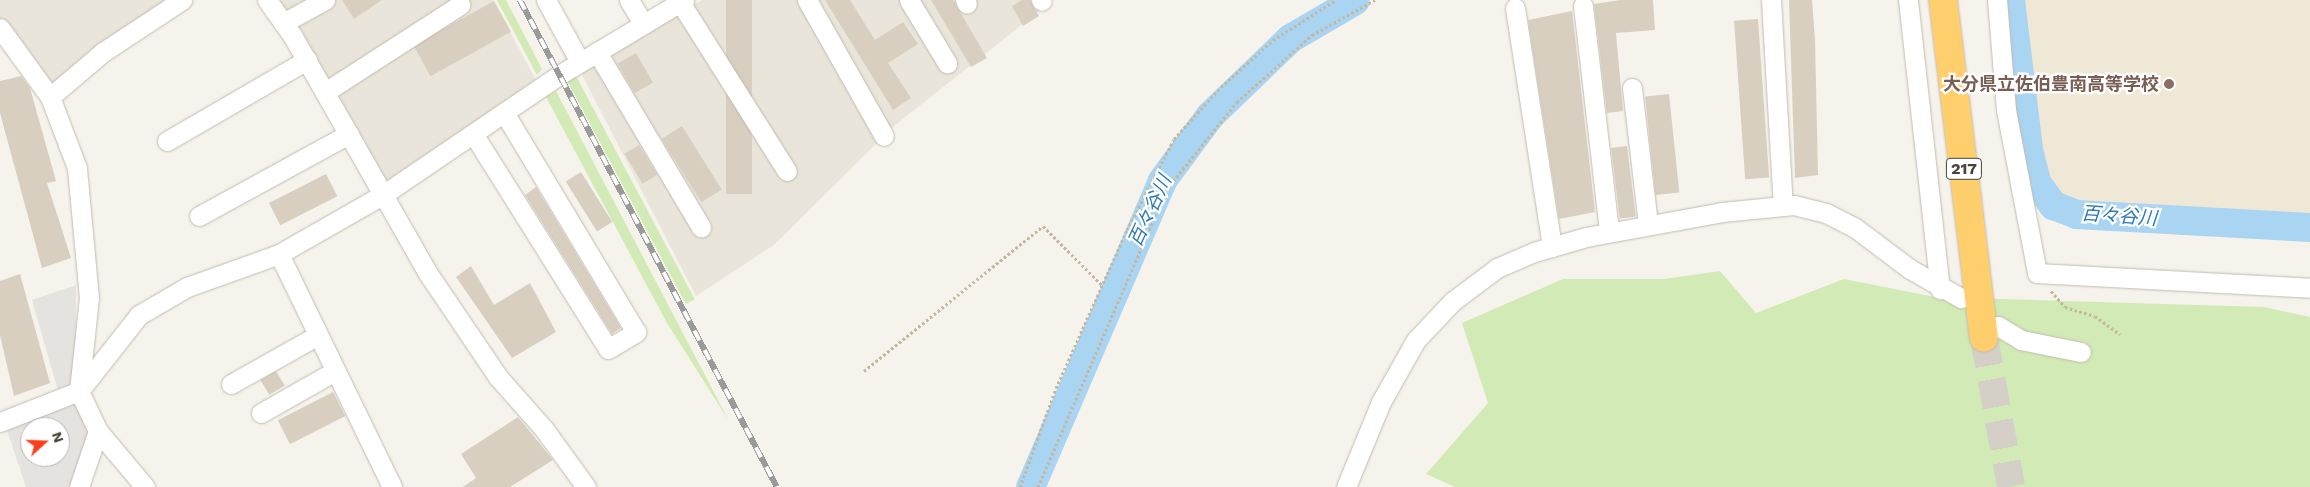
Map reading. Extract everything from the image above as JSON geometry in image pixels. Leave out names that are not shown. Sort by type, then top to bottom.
[{"type":"highway","name":"217","points":[[1943,0],[1991,332]]},
{"type":"street","points":[[50,97],[103,52],[182,0]]},
{"type":"street","points":[[267,0],[307,60],[384,194],[426,272],[498,377],[544,429],[586,487]]},
{"type":"street","points":[[283,23],[325,0]]},
{"type":"street","points":[[546,0],[580,62]]},
{"type":"street","points":[[629,0],[643,23]]},
{"type":"street","points":[[807,0],[884,136]]},
{"type":"street","points":[[908,0],[947,63]]},
{"type":"street","points":[[1771,0],[1783,206]]},
{"type":"street","points":[[1908,0],[1940,289]]},
{"type":"street","points":[[1997,0],[2006,110],[2037,273],[2310,288]]},
{"type":"street","points":[[0,422],[78,391],[139,315],[187,287],[279,254],[384,194],[580,62],[682,1],[787,172]]},
{"type":"street","points":[[325,92],[460,5]]},
{"type":"street","points":[[1583,6],[1609,232]]},
{"type":"street","points":[[1515,8],[1552,246]]},
{"type":"street","points":[[0,28],[6,47],[50,97],[76,168],[89,298],[78,391],[98,431],[145,487]]},
{"type":"street","points":[[597,52],[701,226]]},
{"type":"street","points":[[167,141],[307,60]]},
{"type":"street","points":[[1632,88],[1648,225]]},
{"type":"street","points":[[474,135],[608,349],[636,332],[505,114]]},
{"type":"street","points":[[199,216],[349,134]]},
{"type":"street","points":[[1346,487],[1381,402],[1416,340],[1453,301],[1496,268],[1552,246],[1648,225],[1783,206],[1826,213],[1854,227],[1940,289],[1961,298]]},
{"type":"street","points":[[279,254],[392,487]]},
{"type":"street","points":[[1991,332],[2081,352]]},
{"type":"street","points":[[231,384],[318,335]]},
{"type":"street","points":[[260,413],[335,371]]},
{"type":"street","points":[[79,487],[98,431]]},
{"type":"path","points":[[1020,487],[1056,388],[1102,285],[1174,140],[1221,87],[1273,40],[1336,0]]},
{"type":"path","points":[[1038,487],[1167,189],[1237,102],[1312,35],[1375,0]]},
{"type":"path","points":[[864,371],[1043,226],[1102,285]]},
{"type":"path","points":[[2037,273],[2065,307],[2095,316],[2120,334]]},
{"type":"shaded area","points":[[0,0],[174,0],[50,86],[0,21]]},
{"type":"shaded area","points":[[275,0],[493,0],[537,82],[388,185]]},
{"type":"shaded area","points":[[702,0],[1053,0],[894,126],[774,245],[696,296],[581,73]]},
{"type":"shaded area","name":"大分県立佐伯豊南高等学校","points":[[2018,0],[2310,0],[2310,219],[2080,209],[2057,197],[2038,168]]},
{"type":"shaded area","points":[[76,285],[76,364],[72,384],[58,391],[32,300]]},
{"type":"shaded area","points":[[76,401],[90,433],[75,487],[26,487],[6,427],[20,422],[20,467],[70,467],[70,417],[33,417]]},
{"type":"green space","points":[[497,0],[506,0],[542,69],[537,75]]},
{"type":"green space","points":[[576,76],[695,299],[686,304],[567,81]]},
{"type":"green space","points":[[556,91],[729,421],[667,323],[546,97]]},
{"type":"green space","points":[[1720,271],[1756,313],[1844,279],[1935,297],[2264,307],[2310,317],[2310,487],[1455,487],[1426,474],[1488,403],[1462,323],[1563,279],[1664,279]]},
{"type":"building","points":[[342,0],[382,0],[354,19]]},
{"type":"building","points":[[726,0],[752,0],[752,194],[726,194]]},
{"type":"building","points":[[825,0],[850,0],[875,40],[903,22],[918,44],[888,63],[911,98],[893,110]]},
{"type":"building","points":[[931,0],[953,0],[987,58],[971,67]]},
{"type":"building","points":[[1022,0],[1030,0],[1039,16],[1023,26],[1012,6]]},
{"type":"building","points":[[1621,0],[1653,0],[1655,30],[1616,33],[1623,111],[1607,113],[1594,4]]},
{"type":"building","points":[[1789,0],[1812,0],[1815,41],[1818,175],[1795,178]]},
{"type":"building","points":[[494,1],[511,32],[431,76],[414,46]]},
{"type":"building","points":[[1572,11],[1595,212],[1559,219],[1528,20]]},
{"type":"building","points":[[1758,19],[1769,178],[1745,179],[1734,21]]},
{"type":"building","points":[[636,53],[653,82],[635,93],[618,64]]},
{"type":"building","points":[[21,76],[30,88],[56,181],[47,183],[71,258],[42,268],[0,113],[0,81]]},
{"type":"building","points":[[1669,94],[1679,192],[1655,195],[1645,97]]},
{"type":"building","points":[[682,126],[722,190],[701,202],[662,139]]},
{"type":"building","points":[[639,145],[657,175],[642,184],[624,154]]},
{"type":"building","points":[[1627,146],[1636,216],[1620,218],[1611,148]]},
{"type":"building","points":[[581,172],[612,222],[597,232],[566,182]]},
{"type":"building","points":[[326,174],[337,196],[280,225],[269,203]]},
{"type":"building","points":[[536,187],[621,328],[612,334],[525,195]]},
{"type":"building","points":[[471,266],[494,305],[530,283],[556,332],[512,358],[456,277]]},
{"type":"building","points":[[20,274],[50,383],[14,396],[0,335],[0,281]]},
{"type":"building","points":[[276,371],[285,386],[269,395],[261,380]]},
{"type":"building","points":[[333,392],[345,416],[290,444],[278,420]]},
{"type":"building","points":[[518,417],[553,460],[510,487],[463,487],[476,478],[461,454]]},
{"type":"waterway","name":"百々谷川","points":[[1030,487],[1162,180],[1210,115],[1290,38],[1355,0]]},
{"type":"waterway","name":"百々谷川","points":[[2010,0],[2028,149],[2036,182],[2053,205],[2076,214],[2310,227]]},
{"type":"tunnel","points":[[1984,338],[2011,487]]},
{"type":"railway","points":[[520,0],[777,487]]},
{"type":"place","name":"大分県立佐伯豊南高等学校","points":[[2169,84]]}]
